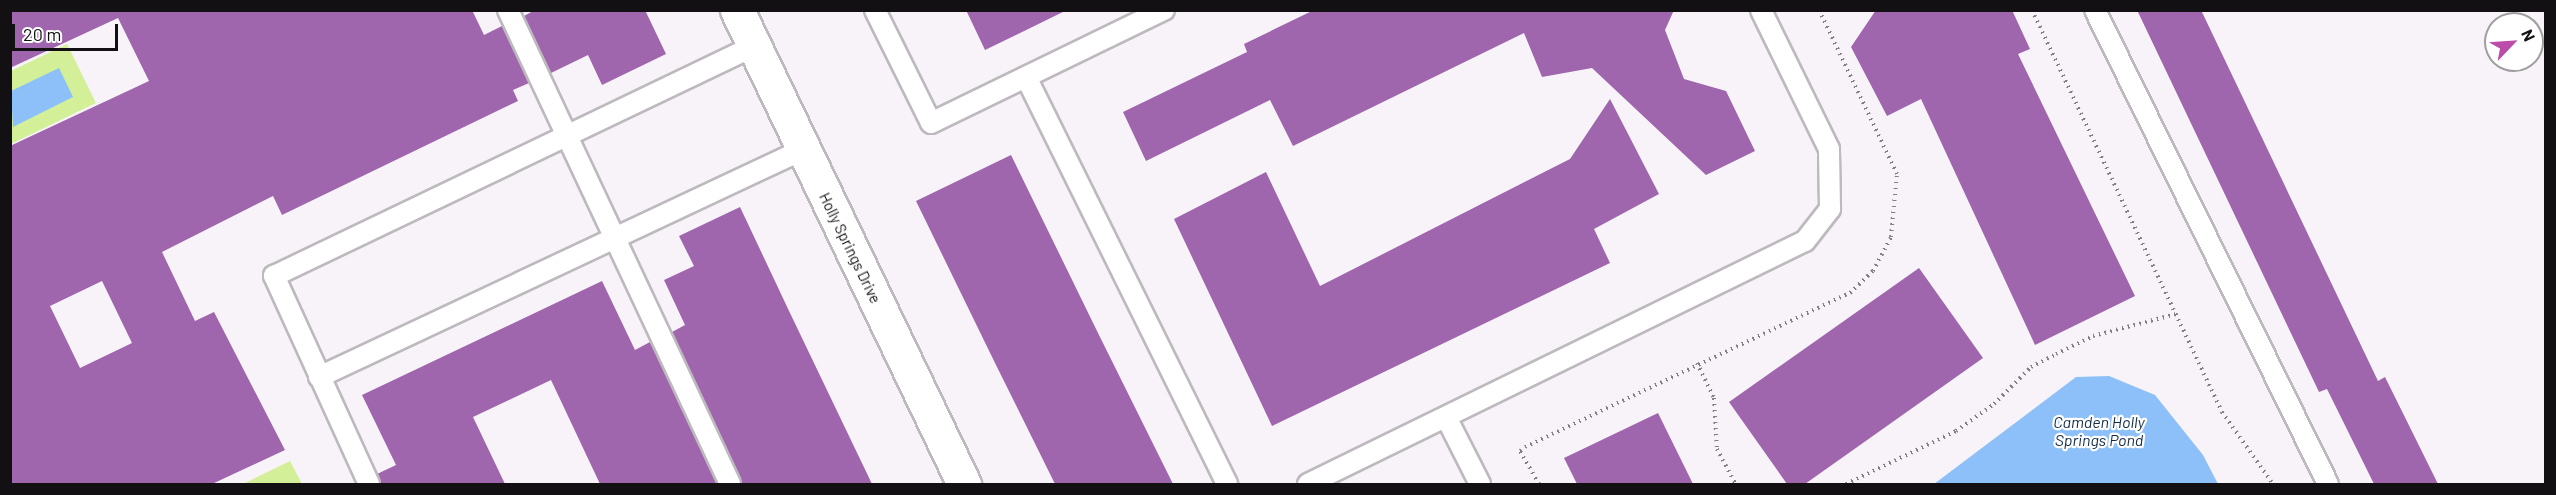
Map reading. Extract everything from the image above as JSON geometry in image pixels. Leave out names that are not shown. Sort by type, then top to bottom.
[{"type":"street","name":"Holly Springs Drive","points":[[737,10],[802,150],[964,484]]},
{"type":"lane","points":[[508,10],[730,484]]},
{"type":"lane","points":[[875,10],[931,123],[1164,10]]},
{"type":"lane","points":[[1308,484],[1805,241],[1830,209],[1829,148],[1761,10]]},
{"type":"lane","points":[[2095,10],[2328,484]]},
{"type":"lane","points":[[369,484],[274,276],[754,46]]},
{"type":"lane","points":[[1026,77],[1227,484]]},
{"type":"lane","points":[[319,378],[802,150]]},
{"type":"lane","points":[[1446,417],[1480,484]]},
{"type":"path","points":[[2032,10],[2222,412],[2272,484]]},
{"type":"path","points":[[1846,484],[1956,431],[1994,405],[2031,367],[2056,354],[2093,336],[2176,314]]},
{"type":"path","points":[[1697,363],[1714,398],[1717,449],[1736,484]]},
{"type":"green space","points":[[67,44],[96,103],[11,144],[11,71]]},
{"type":"green space","points":[[290,461],[302,484],[243,484]]},
{"type":"water","points":[[59,68],[73,97],[13,127],[11,91]]},
{"type":"water","name":"Camden Holly Springs Pond","points":[[2109,376],[2155,395],[2203,455],[2218,484],[1934,484],[2076,377]]},
{"type":"building","points":[[10,10],[472,10],[484,35],[502,26],[529,83],[513,90],[518,101],[282,215],[273,196],[162,252],[195,321],[214,312],[285,450],[212,484],[10,484],[10,146],[149,81],[118,18],[10,68]],"holes":[[[102,281],[132,343],[80,368],[50,306]]]},
{"type":"building","points":[[535,10],[645,10],[666,54],[602,85],[588,55],[551,73],[524,16]]},
{"type":"building","points":[[966,10],[1067,10],[985,50]]},
{"type":"building","points":[[1314,10],[1674,10],[1665,30],[1684,79],[1726,91],[1755,151],[1706,175],[1592,68],[1542,77],[1524,33],[1293,146],[1270,100],[1146,161],[1123,112],[1247,52],[1244,44]]},
{"type":"building","points":[[1876,10],[2012,10],[2030,49],[2018,54],[2135,296],[2035,345],[1921,99],[1887,116],[1851,47]]},
{"type":"building","points":[[2137,10],[2201,10],[2378,381],[2385,377],[2438,484],[2374,484],[2327,389],[2319,392]]},
{"type":"building","points":[[1610,99],[1659,194],[1594,229],[1610,263],[1272,426],[1174,219],[1266,172],[1320,286],[1570,159]]},
{"type":"building","points":[[1011,155],[1173,484],[1055,484],[996,365],[916,201]]},
{"type":"building","points":[[740,207],[872,484],[742,484],[672,332],[685,325],[664,280],[694,266],[679,236]]},
{"type":"building","points":[[1919,268],[1983,358],[1805,484],[1787,484],[1729,402]]},
{"type":"building","points":[[602,281],[635,350],[650,342],[717,484],[600,484],[551,380],[473,417],[505,484],[381,484],[377,474],[396,465],[362,395]]},
{"type":"building","points":[[1658,413],[1693,484],[1577,484],[1564,458]]}]
